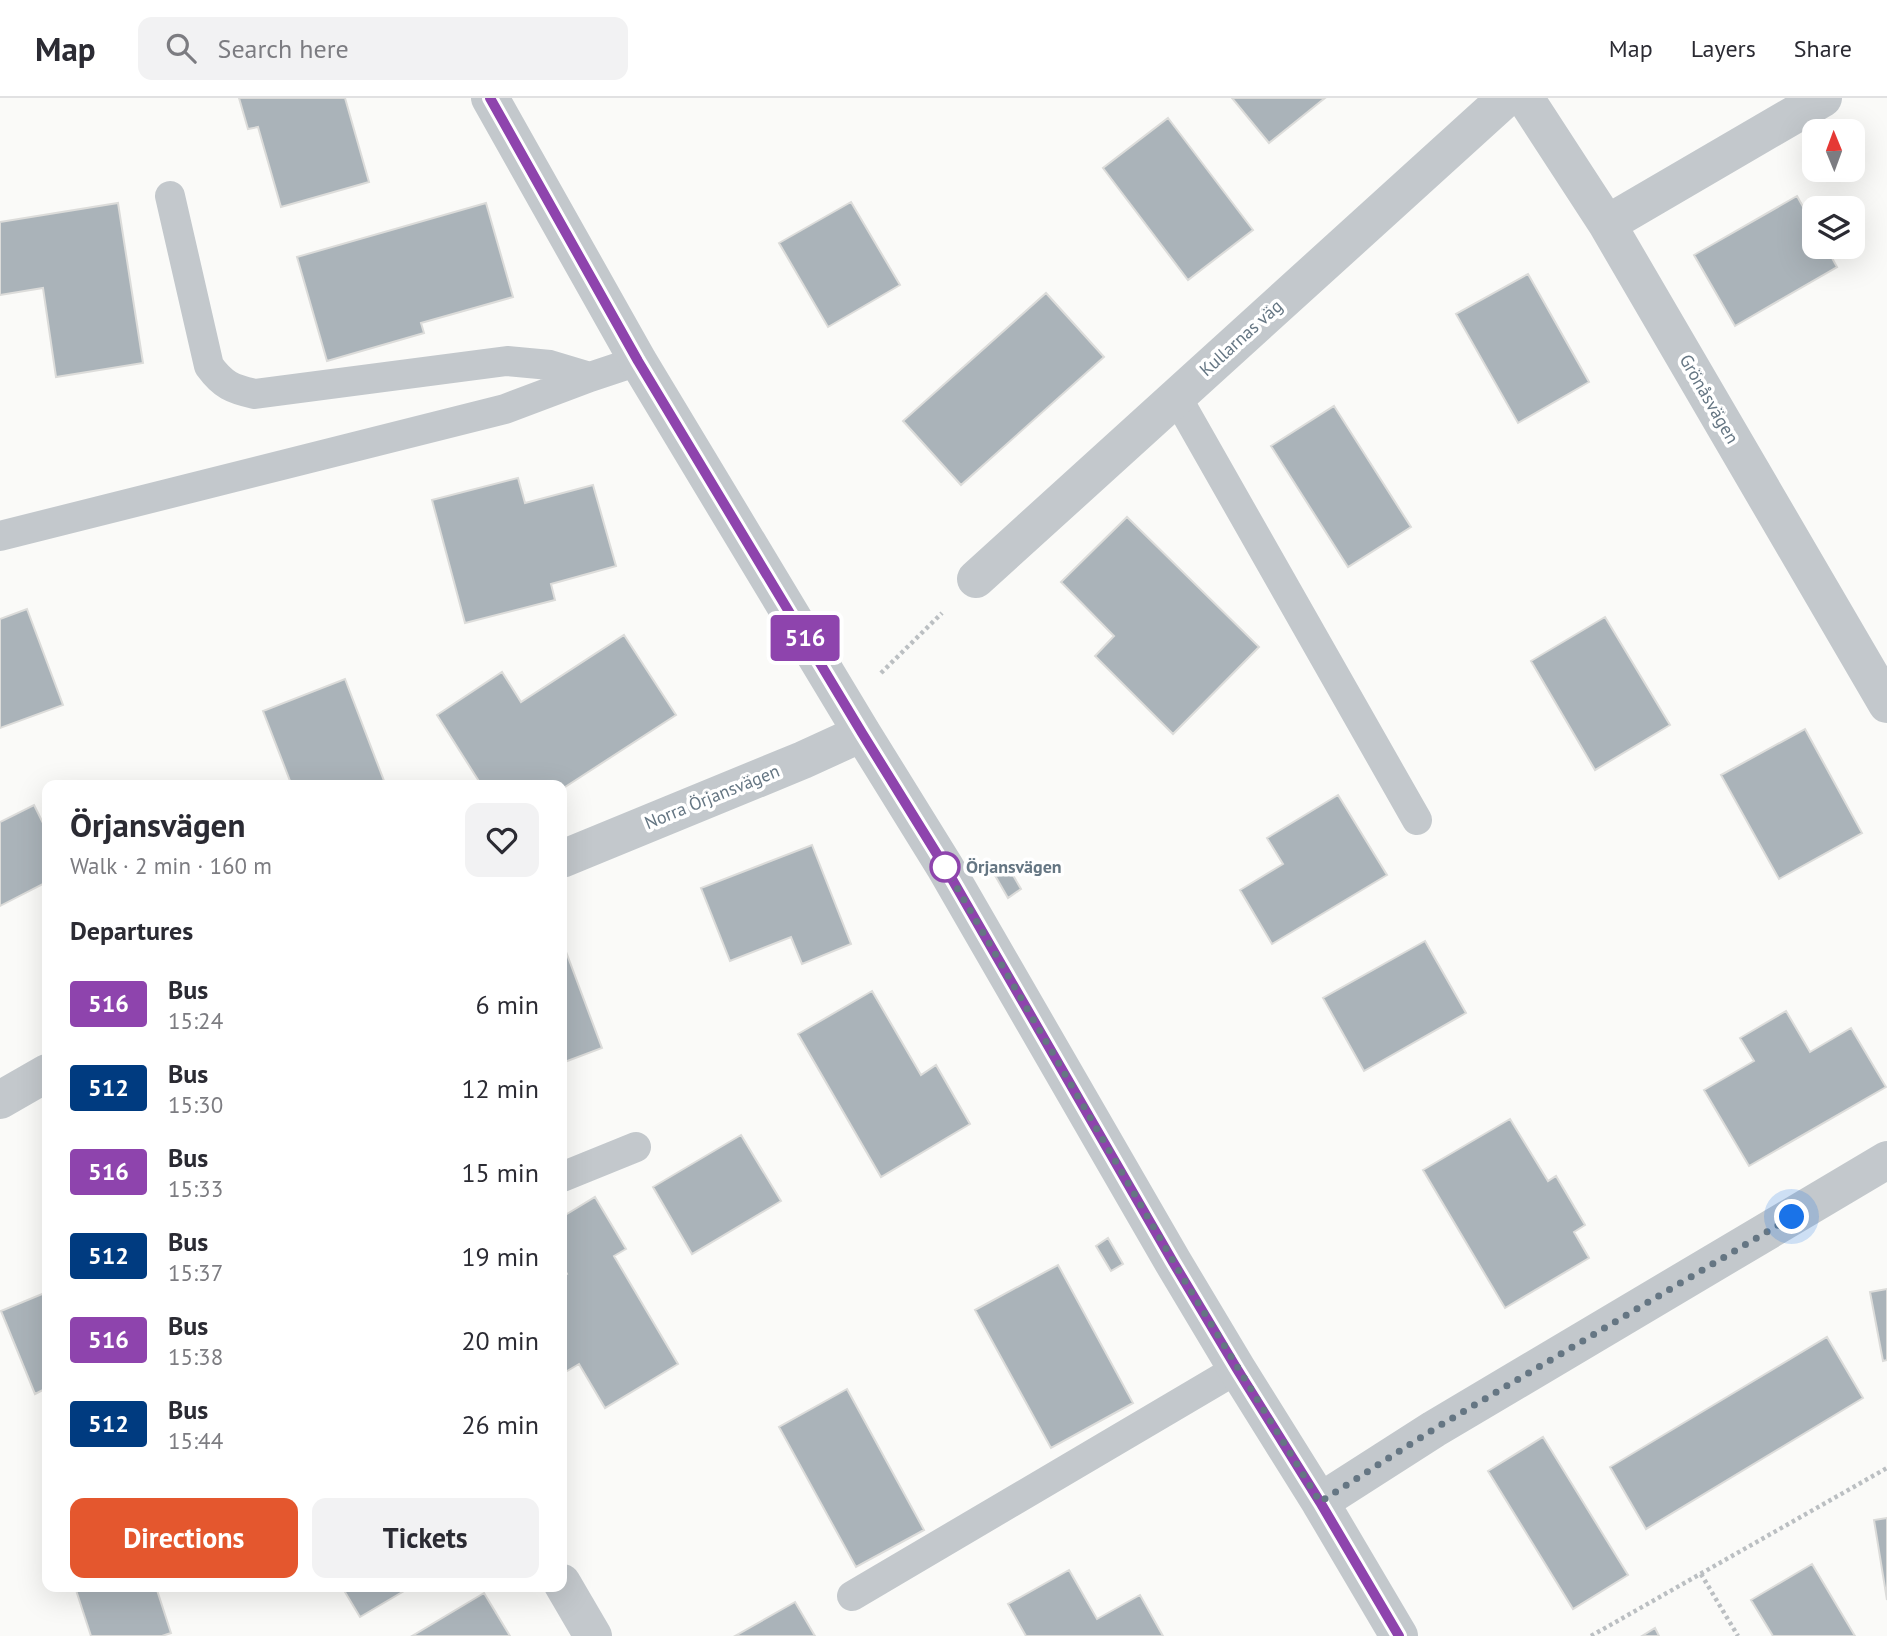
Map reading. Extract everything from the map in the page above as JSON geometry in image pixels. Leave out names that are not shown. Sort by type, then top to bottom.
[{"type":"street","points":[[489,98],[638,361],[945,867],[1237,1369],[1399,1636]]},
{"type":"street","name":"Kullarnas väg","points":[[976,579],[1506,98]]},
{"type":"street","name":"Grönåsvägen","points":[[1525,98],[1607,224],[1887,704]]},
{"type":"street","points":[[1607,224],[1823,98]]},
{"type":"street","name":"Norra Örjansvägen","points":[[567,857],[862,733]]},
{"type":"street","points":[[0,1100],[42,1076]]},
{"type":"street","points":[[1320,1502],[1434,1429],[1887,1160]]},
{"type":"street","points":[[567,1592],[593,1636]]},
{"type":"lane","points":[[170,196],[209,366],[218,379],[233,389],[255,394],[507,362],[550,365],[590,377]]},
{"type":"lane","points":[[0,536],[505,409],[638,361]]},
{"type":"lane","points":[[1177,396],[1417,820]]},
{"type":"lane","points":[[567,1175],[636,1147]]},
{"type":"lane","points":[[852,1596],[1237,1369]]},
{"type":"path","points":[[841,697],[883,671],[976,579]]},
{"type":"path","points":[[1591,1636],[1887,1468]]},
{"type":"path","points":[[1701,1574],[1738,1636]]},
{"type":"building","points":[[239,98],[345,98],[369,182],[281,207],[258,127],[248,129]]},
{"type":"building","points":[[1232,98],[1325,98],[1269,143]]},
{"type":"building","points":[[1168,118],[1253,230],[1188,280],[1103,168]]},
{"type":"building","points":[[1797,196],[1802,205],[1802,259],[1833,259],[1837,267],[1735,326],[1694,255]]},
{"type":"building","points":[[851,202],[900,285],[828,327],[779,243]]},
{"type":"building","points":[[118,203],[143,363],[56,377],[43,288],[0,295],[0,222]]},
{"type":"building","points":[[486,203],[513,297],[421,323],[424,333],[327,361],[297,257]]},
{"type":"building","points":[[1528,274],[1589,382],[1518,423],[1456,314]]},
{"type":"building","points":[[1046,293],[1104,357],[961,485],[903,421]]},
{"type":"building","points":[[1334,406],[1411,527],[1348,567],[1271,446]]},
{"type":"building","points":[[518,478],[525,503],[593,485],[616,566],[551,584],[555,600],[465,623],[432,500]]},
{"type":"building","points":[[1127,517],[1259,647],[1173,734],[1095,656],[1114,636],[1061,582]]},
{"type":"building","points":[[27,609],[63,705],[0,728],[0,619]]},
{"type":"building","points":[[1605,617],[1670,725],[1595,770],[1531,661]]},
{"type":"building","points":[[624,635],[676,715],[567,786],[567,780],[478,780],[437,715],[502,672],[521,702]]},
{"type":"building","points":[[345,679],[384,780],[290,780],[263,711]]},
{"type":"building","points":[[1805,729],[1862,833],[1779,879],[1721,775]]},
{"type":"building","points":[[1338,795],[1387,875],[1272,944],[1240,890],[1283,864],[1267,838]]},
{"type":"building","points":[[34,805],[42,821],[42,885],[0,906],[0,822]]},
{"type":"building","points":[[812,845],[851,944],[802,964],[791,937],[730,961],[701,888]]},
{"type":"building","points":[[1007,865],[1021,889],[1008,898],[993,872]]},
{"type":"building","points":[[1425,941],[1466,1013],[1364,1071],[1323,998]]},
{"type":"building","points":[[567,954],[602,1048],[567,1061]]},
{"type":"building","points":[[872,991],[921,1075],[936,1065],[970,1124],[881,1177],[798,1034]]},
{"type":"building","points":[[1786,1011],[1810,1052],[1851,1028],[1886,1087],[1749,1166],[1704,1090],[1754,1061],[1740,1038]]},
{"type":"building","points":[[1510,1119],[1548,1181],[1556,1176],[1585,1225],[1574,1232],[1589,1258],[1505,1308],[1423,1170]]},
{"type":"building","points":[[741,1135],[781,1201],[692,1254],[653,1187]]},
{"type":"building","points":[[595,1197],[626,1249],[614,1256],[678,1364],[605,1408],[579,1364],[567,1371],[567,1214]]},
{"type":"building","points":[[1108,1238],[1123,1264],[1111,1271],[1096,1246]]},
{"type":"building","points":[[1058,1265],[1133,1403],[1051,1448],[975,1310]]},
{"type":"building","points":[[1887,1289],[1887,1360],[1883,1361],[1870,1292]]},
{"type":"building","points":[[42,1294],[42,1390],[35,1394],[1,1311]]},
{"type":"building","points":[[1827,1337],[1863,1398],[1646,1529],[1610,1467]]},
{"type":"building","points":[[847,1389],[924,1530],[856,1567],[779,1427]]},
{"type":"building","points":[[1543,1437],[1628,1575],[1573,1609],[1488,1471]]},
{"type":"building","points":[[1887,1518],[1887,1600],[1874,1520]]},
{"type":"building","points":[[1812,1564],[1855,1636],[1773,1636],[1751,1600]]},
{"type":"building","points":[[1069,1570],[1097,1619],[1140,1595],[1163,1636],[1026,1636],[1008,1604]]},
{"type":"building","points":[[77,1592],[158,1592],[171,1633],[162,1636],[91,1636]]},
{"type":"building","points":[[345,1592],[402,1592],[360,1617]]},
{"type":"building","points":[[484,1593],[510,1636],[412,1636]]},
{"type":"building","points":[[795,1602],[815,1636],[735,1636]]},
{"type":"building","points":[[1655,1628],[1659,1636],[1642,1636]]},
{"type":"bus line","name":"516","points":[[490,98],[638,361],[904,798],[1173,1262],[1399,1636]]},
{"type":"place","name":"Örjansvägen","points":[[945,867]]},
{"type":"route","points":[[945,867],[1186,1283],[1320,1502],[1434,1429],[1792,1217]]}]
